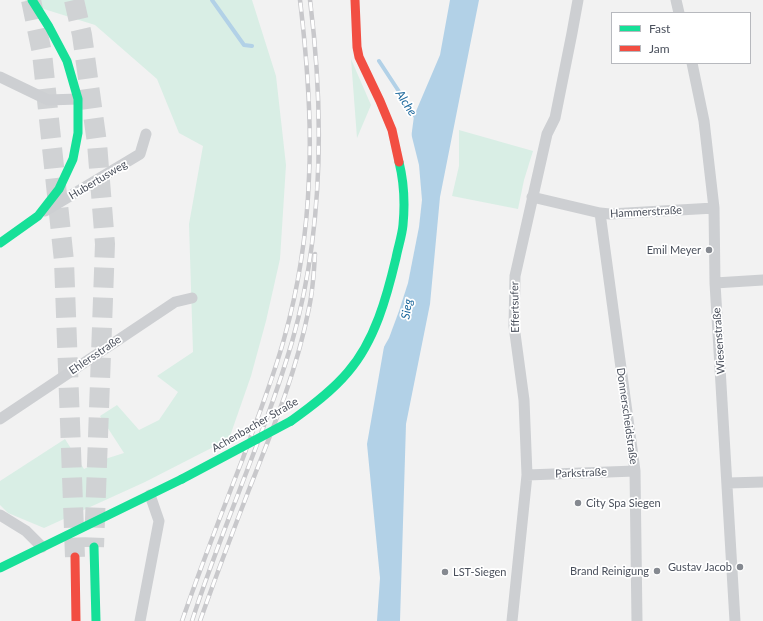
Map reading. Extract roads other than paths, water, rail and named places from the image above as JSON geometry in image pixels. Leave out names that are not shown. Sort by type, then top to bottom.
[{"type":"main road","name":"Hubertusweg","points":[[0,242],[38,216],[59,189],[73,159],[78,133],[78,98],[67,61],[49,27],[32,0]]},
{"type":"main road","name":"Achenbacher Straße","points":[[0,568],[182,479],[291,421],[315,404],[349,372],[363,351],[385,302],[391,280],[403,227],[404,200],[402,174],[392,130],[359,57],[357,47],[355,0]]},
{"type":"main road","points":[[94,547],[96,621]]},
{"type":"main road","points":[[75,557],[76,621]]},
{"type":"street","name":"Effertsufer","points":[[512,621],[527,475],[524,400],[514,326],[515,276],[547,134],[555,118],[578,0]]},
{"type":"street","points":[[676,0],[679,12]]},
{"type":"street","name":"Wiesenstraße","points":[[692,64],[704,121],[714,208],[715,283],[736,621]]},
{"type":"street","points":[[0,77],[48,100],[78,98]]},
{"type":"street","name":"Hubertusweg","points":[[38,216],[140,154],[146,134]]},
{"type":"street","name":"Hammerstraße","points":[[532,197],[610,214],[714,208]]},
{"type":"street","name":"Donnerscheidstraße","points":[[600,213],[635,471],[637,621]]},
{"type":"street","points":[[715,283],[763,280]]},
{"type":"street","name":"Ehlersstraße","points":[[0,419],[175,302],[192,298]]},
{"type":"street","name":"Parkstraße","points":[[527,475],[635,471]]},
{"type":"street","points":[[728,483],[763,482]]},
{"type":"street","points":[[140,621],[159,521],[150,495]]},
{"type":"street","points":[[0,515],[26,531],[42,547]]},
{"type":"water","name":"Sieg","points":[[450,0],[479,0],[440,197],[430,304],[406,424],[400,621],[377,621],[380,578],[367,444],[385,341],[414,116],[440,55]]},
{"type":"waterway","name":"Alche","points":[[212,0],[244,45],[252,46]]},
{"type":"waterway","name":"Alche","points":[[379,61],[417,119]]},
{"type":"tunnel","points":[[31,0],[42,53],[64,261],[75,557]]},
{"type":"tunnel","points":[[74,0],[82,35],[97,143],[105,244],[94,547]]},
{"type":"railway","points":[[182,621],[270,384],[280,354],[298,279],[306,218],[310,155],[308,88],[300,0]]},
{"type":"railway","points":[[192,621],[216,551],[269,412],[292,342],[302,301],[310,258],[318,172],[319,129],[317,85],[315,42],[310,0]]},
{"type":"railway","points":[[200,621],[276,421],[291,377],[304,331],[310,301],[315,254]]},
{"type":"place","name":"Emil Meyer","points":[[709,250]]},
{"type":"place","name":"City Spa Siegen","points":[[578,503]]},
{"type":"place","name":"Gustav Jacob","points":[[740,567]]},
{"type":"place","name":"Brand Reinigung","points":[[657,571]]},
{"type":"place","name":"LST-Siegen","points":[[445,572]]}]
